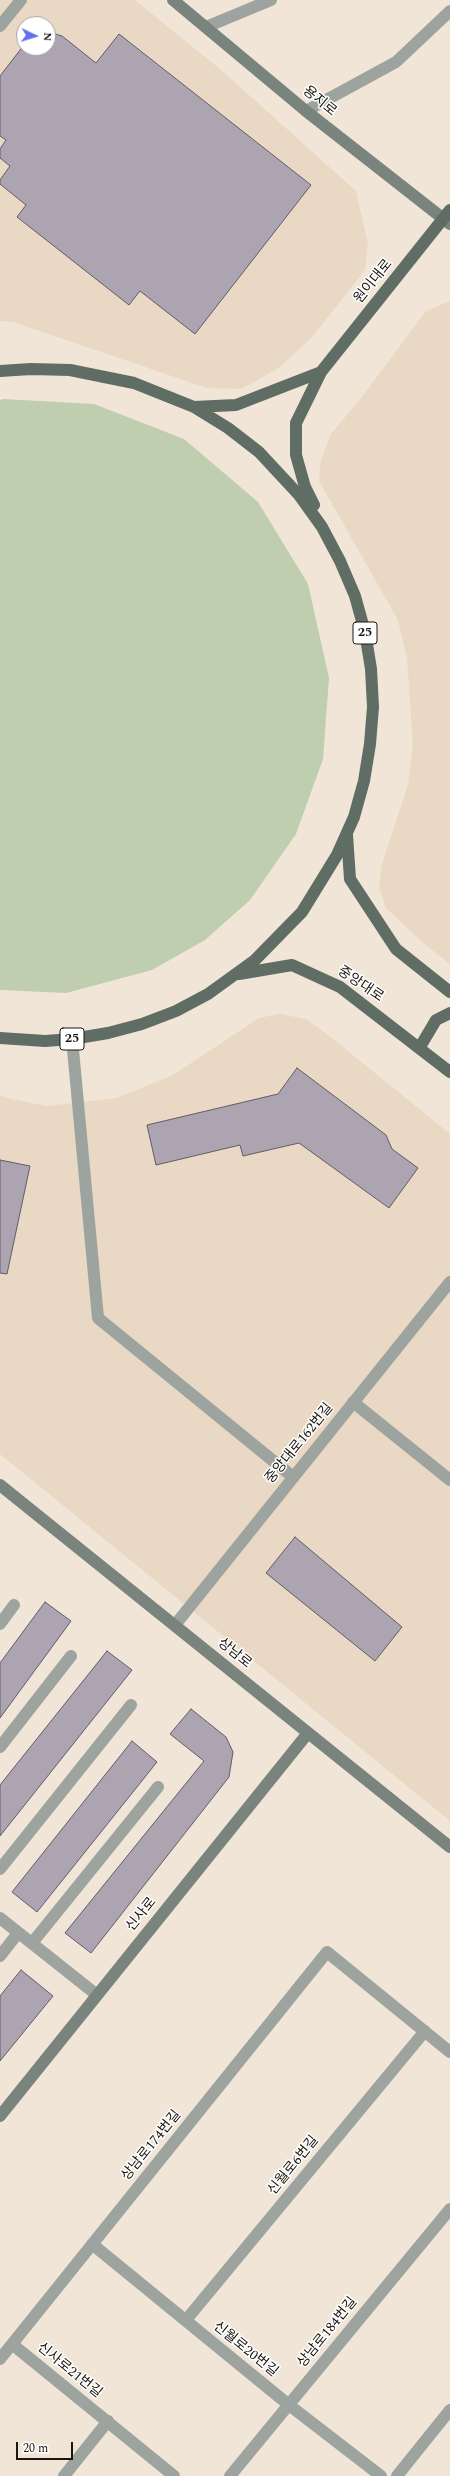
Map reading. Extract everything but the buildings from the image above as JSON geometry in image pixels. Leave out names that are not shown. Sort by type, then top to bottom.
[{"type":"main road","name":"용지로","points":[[173,0],[306,111],[448,218]]},
{"type":"main road","name":"원이대로","points":[[332,544],[305,487],[296,455],[296,423],[321,372],[448,218]]},
{"type":"main road","name":"25","points":[[0,371],[44,369],[96,374],[146,387],[194,408],[233,432],[273,466],[300,495],[332,544],[348,578],[360,614],[368,650],[372,688],[372,725],[368,763],[359,799],[347,835],[327,875],[302,912],[272,945],[238,974],[208,994],[159,1018],[108,1034],[72,1039],[45,1041],[0,1038]]},
{"type":"main road","points":[[194,408],[236,405],[321,372]]},
{"type":"main road","points":[[347,835],[350,879],[396,949],[450,992]]},
{"type":"main road","name":"중앙대로","points":[[238,974],[292,965],[340,987],[420,1047],[450,1072]]},
{"type":"main road","points":[[420,1047],[436,1020],[450,1012]]},
{"type":"main road","name":"상남로","points":[[0,1485],[450,1847]]},
{"type":"main road","name":"신사로","points":[[0,2116],[308,1733]]},
{"type":"street","points":[[0,26],[21,0]]},
{"type":"street","points":[[206,27],[271,0]]},
{"type":"street","points":[[306,111],[396,62],[450,11]]},
{"type":"street","points":[[72,1039],[98,1318],[293,1477]]},
{"type":"street","name":"중앙대로162번길","points":[[175,1625],[450,1282]]},
{"type":"street","points":[[353,1402],[450,1480]]},
{"type":"street","points":[[0,1624],[14,1605]]},
{"type":"street","points":[[0,1747],[71,1656]]},
{"type":"street","points":[[0,1869],[131,1705]]},
{"type":"street","points":[[32,1943],[158,1786]]},
{"type":"street","points":[[0,1918],[97,1995]]},
{"type":"street","points":[[0,1956],[18,1933]]},
{"type":"street","name":"상남로174번길","points":[[0,2359],[326,1952],[425,2031]]},
{"type":"street","points":[[425,2031],[450,2052]]},
{"type":"street","name":"신월로6번길","points":[[186,2320],[425,2031]]},
{"type":"street","name":"상남로184번길","points":[[230,2476],[450,2209]]},
{"type":"street","name":"신월로20번길","points":[[92,2244],[288,2405],[381,2476]]},
{"type":"street","name":"신사로21번길","points":[[12,2344],[174,2476]]},
{"type":"street","points":[[397,2476],[450,2410]]},
{"type":"street","points":[[64,2476],[108,2421]]},
{"type":"shaded area","points":[[0,0],[135,0],[221,70],[356,191],[368,245],[365,270],[313,336],[279,368],[241,389],[207,388],[13,322],[0,321]]},
{"type":"shaded area","points":[[450,301],[450,964],[422,942],[386,908],[379,887],[382,864],[408,785],[413,743],[407,658],[398,620],[319,481],[321,460],[331,434],[362,397],[426,311]]},
{"type":"shaded area","points":[[280,1014],[306,1019],[332,1038],[450,1134],[450,1821],[0,1454],[0,1095],[11,1099],[47,1106],[117,1098],[173,1075],[259,1018]]},
{"type":"green space","points":[[0,400],[94,404],[184,439],[258,502],[308,584],[329,678],[323,759],[296,834],[250,900],[205,940],[152,970],[66,993],[0,990]]}]
